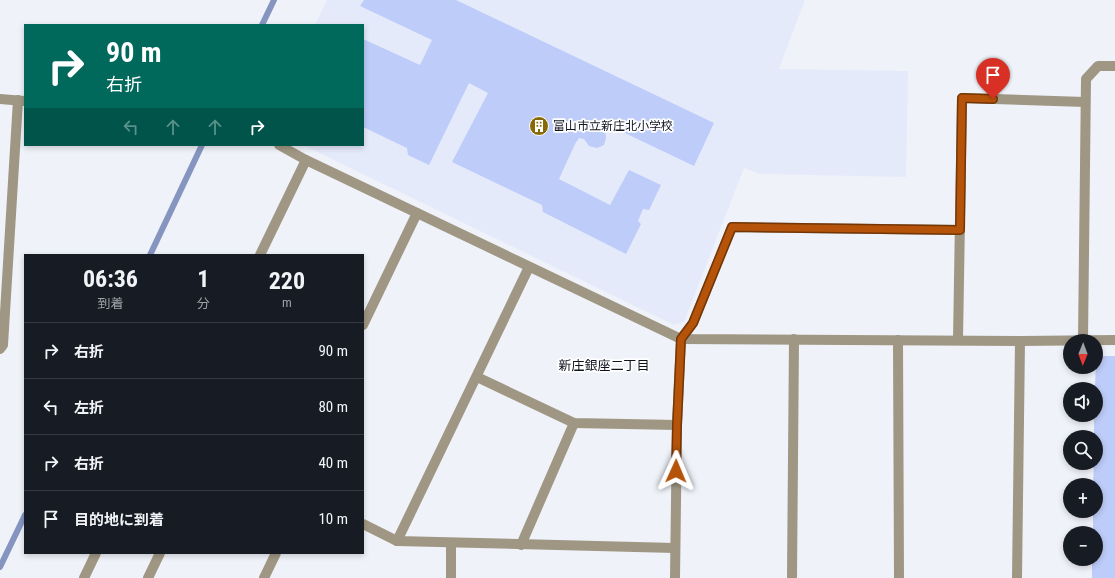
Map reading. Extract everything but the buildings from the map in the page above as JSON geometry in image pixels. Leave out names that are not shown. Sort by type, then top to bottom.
[{"type":"street","points":[[1083,334],[1086,79],[1098,66],[1115,66]]},
{"type":"street","points":[[958,340],[962,98],[1086,102]]},
{"type":"street","points":[[0,99],[22,100],[3,345],[0,349]]},
{"type":"street","points":[[281,146],[306,160],[681,339],[1063,340]]},
{"type":"street","points":[[260,254],[306,160]]},
{"type":"street","points":[[364,323],[417,213]]},
{"type":"street","points":[[675,578],[677,425],[681,339],[693,323],[732,227],[960,230]]},
{"type":"street","points":[[397,541],[529,267]]},
{"type":"street","points":[[792,578],[794,339]]},
{"type":"street","points":[[898,340],[899,578]]},
{"type":"street","points":[[1103,340],[1115,340]]},
{"type":"street","points":[[1017,578],[1020,341]]},
{"type":"street","points":[[477,376],[574,423],[677,425]]},
{"type":"street","points":[[521,545],[574,423]]},
{"type":"street","points":[[364,524],[397,541],[675,548]]},
{"type":"street","points":[[451,543],[451,578]]},
{"type":"street","points":[[84,578],[96,554]]},
{"type":"street","points":[[148,578],[160,554]]},
{"type":"street","points":[[264,578],[276,554]]},
{"type":"shaded area","points":[[327,0],[805,0],[779,69],[908,71],[906,177],[760,174],[744,168],[684,322],[674,325],[305,146],[364,146],[364,24],[315,24]]},
{"type":"waterway","points":[[262,24],[274,0]]},
{"type":"waterway","points":[[150,254],[202,146]]},
{"type":"waterway","points":[[0,567],[24,517]]},
{"type":"place","name":"富山市立新庄北小学校","points":[[539,126]]},
{"type":"district","name":"新庄銀座二丁目","points":[[604,365]]},
{"type":"route","points":[[676,471],[681,339],[693,323],[732,227],[960,230],[962,98],[993,99]]}]
